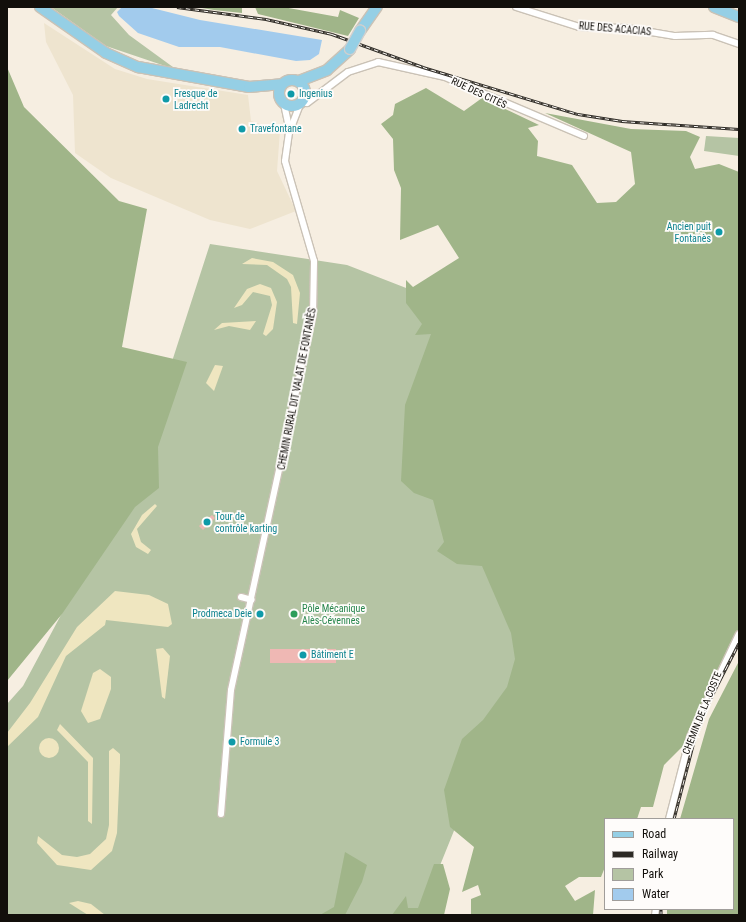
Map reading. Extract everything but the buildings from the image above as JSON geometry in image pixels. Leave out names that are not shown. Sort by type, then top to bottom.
[{"type":"main road","points":[[40,7],[106,53],[138,66],[249,86],[282,84],[299,81],[327,70]]},
{"type":"main road","points":[[249,86],[282,101],[302,100],[327,70],[350,48],[377,7]]},
{"type":"main road","points":[[714,7],[739,17]]},
{"type":"main road","points":[[299,81],[302,100]]},
{"type":"main road","points":[[282,84],[282,101]]},
{"type":"street","name":"RUE DES ACACIAS","points":[[516,7],[579,27],[634,29],[675,36],[713,35],[739,44]]},
{"type":"street","name":"RUE DES CITÉS","points":[[302,100],[307,103],[348,72],[371,63],[445,77],[584,136]]},
{"type":"street","name":"CHEMIN RURAL DIT VALAT DE FONTANÈS","points":[[289,133],[302,100]]},
{"type":"street","name":"CHEMIN RURAL DIT VALAT DE FONTANÈS","points":[[221,814],[229,700],[252,600],[315,300],[314,261],[306,242],[301,208],[287,172],[289,133],[282,101]]},
{"type":"street","points":[[241,597],[252,600]]},
{"type":"street","name":"CHEMIN DE LA COSTE","points":[[669,818],[690,737],[739,634]]},
{"type":"shaded area","points":[[44,23],[115,69],[147,79],[248,95],[251,121],[280,131],[277,171],[296,211],[250,229],[210,220],[111,178],[75,153],[73,95],[46,42]]},
{"type":"green space","points":[[51,7],[118,7],[111,15],[129,35],[177,70],[106,46]]},
{"type":"green space","points":[[196,7],[242,7],[242,13],[214,10]]},
{"type":"green space","points":[[255,7],[283,7],[338,17],[340,10],[359,18],[348,36],[258,14]]},
{"type":"green space","points":[[7,67],[24,107],[119,201],[147,209],[122,347],[187,362],[158,447],[159,488],[135,507],[62,614],[7,681]]},
{"type":"green space","points":[[426,88],[464,111],[482,98],[539,125],[528,128],[538,141],[537,156],[572,165],[597,203],[616,202],[635,184],[631,152],[545,113],[631,129],[686,131],[700,137],[690,157],[695,169],[719,164],[739,172],[739,634],[683,746],[664,765],[653,807],[641,807],[637,818],[604,818],[604,870],[601,877],[579,877],[565,886],[575,901],[595,890],[593,915],[471,915],[471,899],[481,895],[478,885],[462,892],[474,847],[450,827],[444,790],[462,739],[483,720],[507,687],[515,659],[511,633],[482,566],[457,564],[437,551],[444,542],[433,500],[414,493],[401,481],[405,405],[431,334],[415,335],[422,324],[406,303],[406,280],[413,287],[459,258],[438,225],[400,240],[401,188],[394,170],[393,139],[381,124],[393,115],[395,104]]},
{"type":"green space","points":[[706,136],[739,138],[739,156],[704,151]]},
{"type":"green space","name":"Pôle Mécanique Alès-Cévennes","points":[[210,244],[347,265],[419,293],[502,419],[523,687],[470,791],[420,915],[7,915],[7,704],[23,686],[100,542],[144,448]]},
{"type":"green space","points":[[739,661],[739,915],[667,915],[667,910],[734,910],[734,818],[680,818],[709,719]]},
{"type":"green space","points":[[345,852],[367,865],[362,882],[345,915],[320,915],[334,907]]},
{"type":"green space","points":[[434,864],[443,864],[450,889],[444,915],[392,915],[406,896],[408,908],[418,908]]},
{"type":"sand","points":[[252,258],[273,262],[293,275],[300,293],[297,324],[293,323],[291,287],[287,279],[267,265],[242,264]]},
{"type":"sand","points":[[260,284],[271,288],[277,302],[273,329],[266,336],[263,334],[272,305],[270,296],[253,292],[242,305],[234,308],[247,289]]},
{"type":"sand","points":[[256,321],[250,330],[229,326],[214,330],[222,323]]},
{"type":"sand","points":[[215,365],[223,366],[214,391],[206,383]]},
{"type":"sand","points":[[155,504],[157,506],[137,529],[141,542],[151,550],[148,554],[136,547],[131,534],[142,515]]},
{"type":"sand","points":[[115,591],[149,595],[168,604],[172,624],[168,627],[106,620],[105,625],[66,656],[38,717],[7,747],[7,733],[30,703],[77,627]]},
{"type":"sand","points":[[163,648],[170,656],[165,699],[162,697],[156,649]]},
{"type":"sand","points":[[100,669],[111,677],[111,689],[100,719],[88,723],[81,711],[93,673]]},
{"type":"sand","points":[[60,724],[93,758],[92,824],[88,821],[88,762],[57,730]]},
{"type":"sand","points":[[49,738],[56,741],[59,748],[56,755],[49,758],[42,755],[39,748],[42,741]]},
{"type":"sand","points":[[113,748],[120,754],[120,763],[117,833],[112,851],[91,870],[57,865],[37,843],[38,836],[62,855],[77,857],[90,854],[106,839],[109,825],[109,751]]},
{"type":"sand","points":[[78,901],[91,904],[105,915],[88,915],[69,903]]},
{"type":"water","points":[[122,7],[148,7],[200,20],[322,40],[319,54],[310,60],[296,61],[220,47],[179,47],[138,33],[119,16],[117,12]]},
{"type":"railway","points":[[177,7],[266,19],[332,34],[423,67],[578,114],[622,121],[739,129]]},
{"type":"railway","points":[[674,818],[694,741],[709,701],[739,643]]},
{"type":"railway","points":[[661,910],[661,915]]},
{"type":"place","name":"Ingenius","points":[[291,94]]},
{"type":"place","name":"Fresque de Ladrecht","points":[[166,99]]},
{"type":"place","name":"Travefontane","points":[[242,129]]},
{"type":"place","name":"Ancien puit Fontanès","points":[[719,232]]},
{"type":"place","name":"Tour de contrôle karting","points":[[207,522]]},
{"type":"place","name":"Prodmeca Deie","points":[[260,614]]},
{"type":"place","name":"Pôle Mécanique Alès-Cévennes","points":[[294,614]]},
{"type":"place","name":"Bâtiment E","points":[[303,655]]},
{"type":"place","name":"Formule 3","points":[[232,742]]}]
